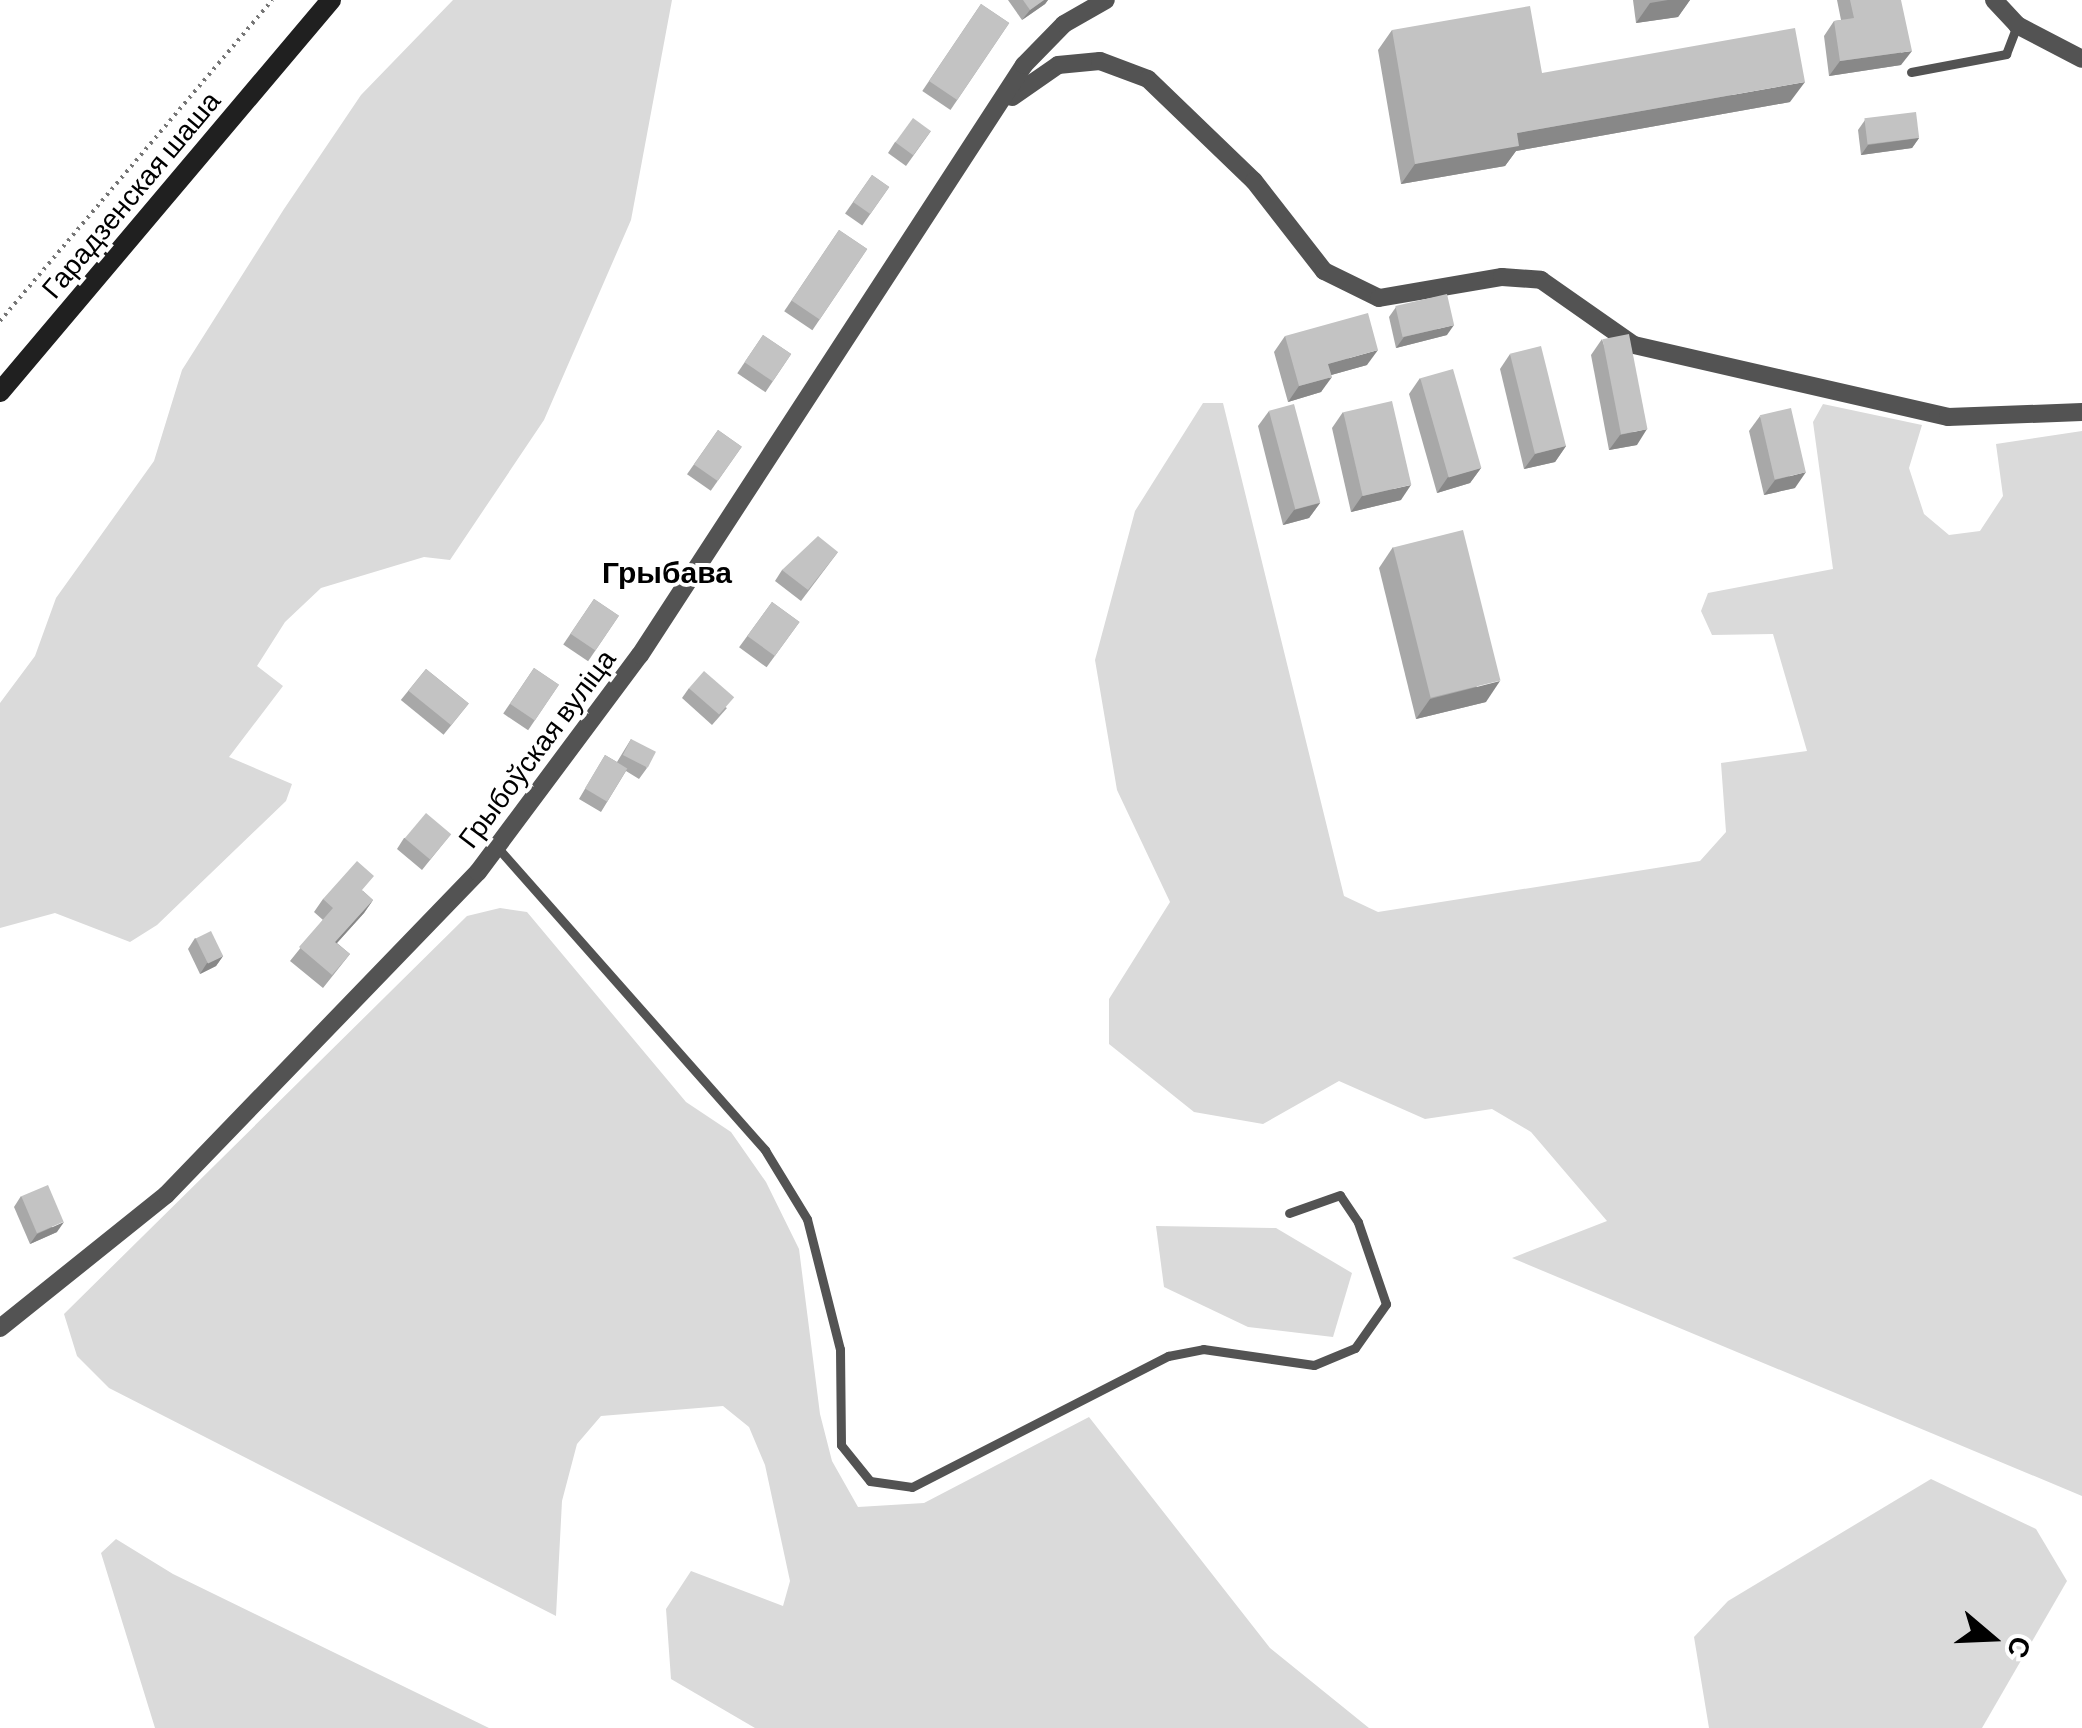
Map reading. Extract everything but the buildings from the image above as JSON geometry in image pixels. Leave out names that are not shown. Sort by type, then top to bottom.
[{"type":"main road","name":"Гарадзенская шаша","points":[[0,392],[331,0]]},
{"type":"street","name":"Грыбоўская вуліца","points":[[0,1328],[166,1196],[497,847],[640,655],[1003,104],[1064,24],[1106,0]]},
{"type":"street","points":[[1994,0],[2017,25],[2082,58]]},
{"type":"street","points":[[1003,104],[1058,65],[1100,61],[1148,79],[1254,181],[1324,271],[1379,298],[1502,277],[1541,280],[1634,345],[1948,418],[2082,412]]},
{"type":"lane","points":[[1911,72],[2006,54],[2017,25]]},
{"type":"lane","points":[[497,847],[765,1150],[807,1219],[840,1349],[842,1446],[870,1481],[912,1487],[1168,1356],[1203,1349],[1314,1365],[1354,1348],[1386,1304],[1358,1222],[1340,1195],[1289,1213]]},
{"type":"path","points":[[0,321],[272,0]]},
{"type":"shaded area","points":[[453,0],[672,0],[631,220],[544,420],[450,560],[424,557],[321,588],[285,622],[257,666],[283,686],[229,757],[292,784],[286,801],[157,925],[130,942],[55,913],[0,928],[0,703],[35,656],[56,598],[154,461],[182,370],[284,209],[361,95]]},
{"type":"shaded area","points":[[1203,403],[1223,403],[1344,896],[1378,912],[1700,861],[1726,832],[1721,763],[1807,751],[1773,634],[1712,635],[1701,611],[1708,593],[1833,569],[1813,422],[1823,404],[1922,425],[1909,468],[1924,514],[1949,535],[1980,531],[2003,496],[1996,444],[2082,431],[2082,1496],[1512,1258],[1607,1221],[1531,1132],[1492,1109],[1425,1119],[1339,1081],[1263,1124],[1194,1112],[1109,1044],[1109,999],[1170,902],[1117,790],[1095,660],[1135,511]]},
{"type":"shaded area","points":[[500,908],[527,912],[686,1102],[731,1132],[766,1182],[799,1249],[820,1414],[832,1461],[858,1507],[924,1503],[1089,1417],[1270,1648],[1369,1728],[755,1728],[671,1679],[666,1609],[691,1571],[783,1606],[790,1581],[765,1465],[749,1427],[723,1406],[601,1416],[577,1444],[562,1501],[556,1616],[109,1388],[77,1356],[64,1314],[467,916]]},
{"type":"shaded area","points":[[1156,1226],[1276,1228],[1352,1273],[1333,1337],[1248,1327],[1164,1287]]},
{"type":"shaded area","points":[[1931,1479],[2036,1529],[2067,1581],[1982,1728],[1709,1728],[1694,1637],[1728,1601]]},
{"type":"shaded area","points":[[116,1539],[173,1574],[489,1728],[155,1728],[101,1553]]},
{"type":"district","name":"Грыбава","points":[[667,571]]}]
